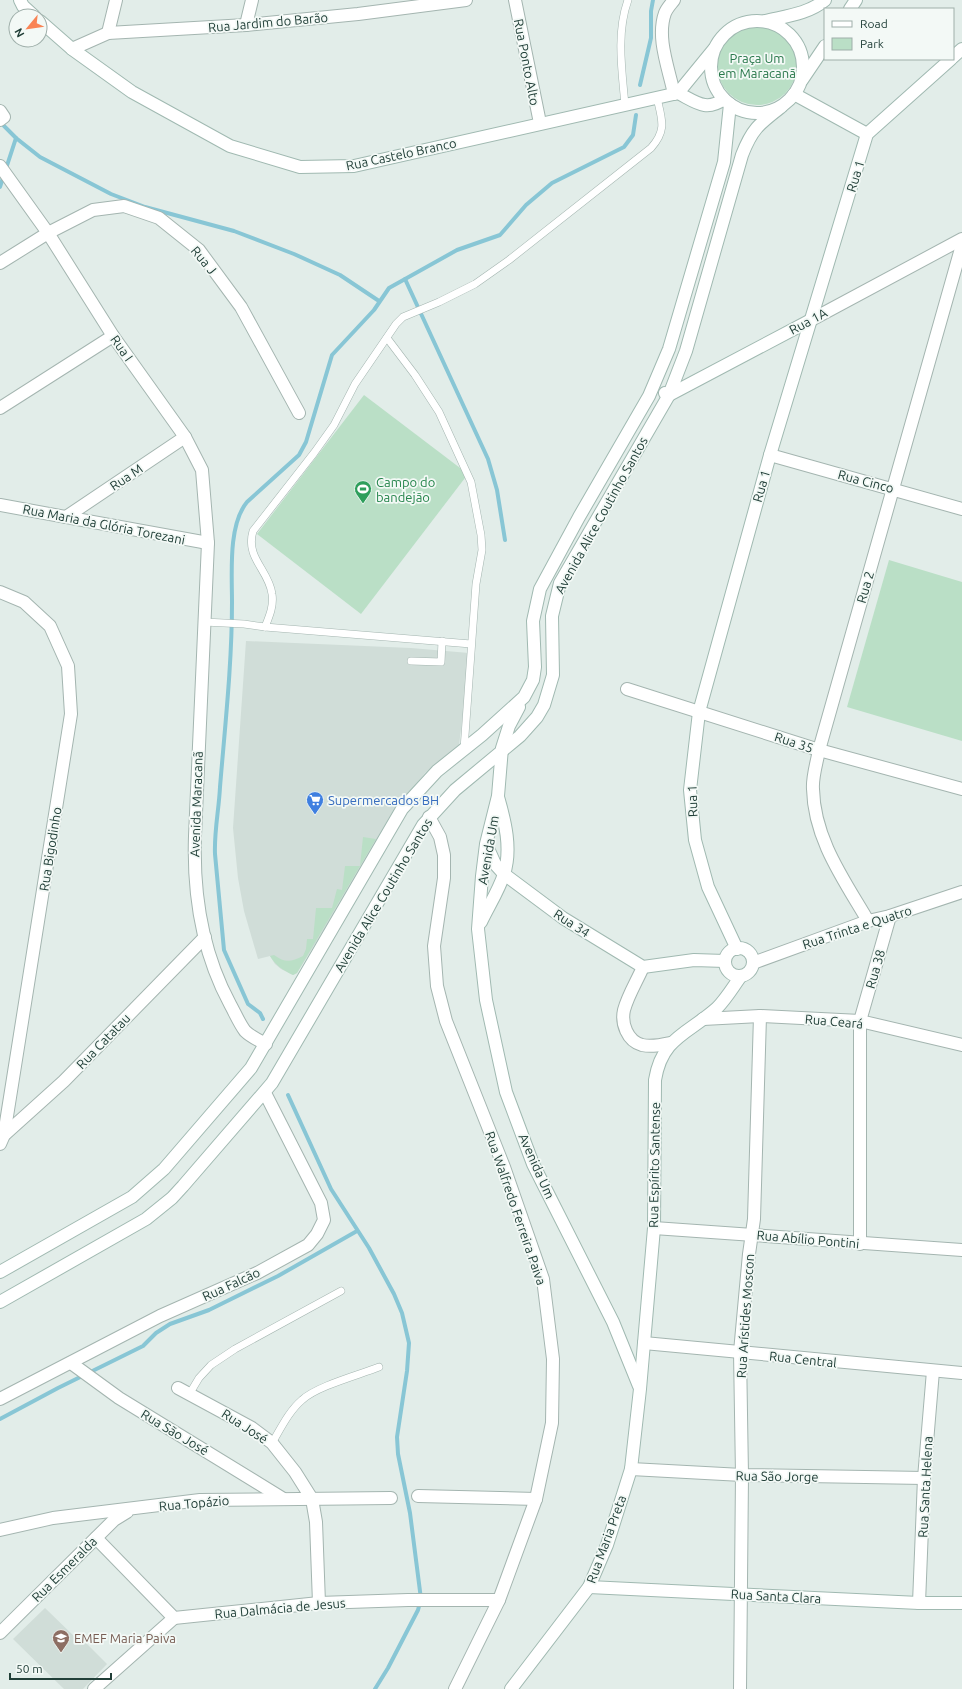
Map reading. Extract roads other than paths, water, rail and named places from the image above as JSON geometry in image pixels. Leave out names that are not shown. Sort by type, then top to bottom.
[{"type":"street","points":[[108,33],[116,0]]},
{"type":"street","points":[[246,25],[252,0]]},
{"type":"street","name":"Rua Jardim do Barão","points":[[72,49],[108,33],[246,25],[358,14],[466,0]]},
{"type":"street","name":"Rua Ponto Alto","points":[[515,0],[540,123]]},
{"type":"street","points":[[674,0],[666,12],[661,28],[663,46],[676,94]]},
{"type":"street","points":[[676,94],[714,49],[726,32],[743,22],[763,21],[798,14],[817,6],[825,0]]},
{"type":"street","points":[[763,21],[779,26],[792,37],[800,51],[803,67],[800,83]]},
{"type":"street","name":"Rua Castelo Branco","points":[[48,28],[72,49],[132,92],[230,146],[300,167],[354,166],[540,123],[676,94]]},
{"type":"street","points":[[714,49],[710,67],[714,84],[727,102],[746,112],[764,113],[781,107],[794,94],[824,47]]},
{"type":"street","points":[[954,56],[962,49]]},
{"type":"street","points":[[794,94],[867,134],[950,60]]},
{"type":"street","points":[[676,94],[707,106],[722,117],[728,126]]},
{"type":"street","points":[[707,106],[727,102]]},
{"type":"street","name":"Avenida Alice Coutinho Santos","points":[[0,1272],[143,1189],[164,1169],[240,1082],[266,1044],[392,823],[424,783],[518,705],[524,698],[533,680],[535,668],[533,621],[540,589],[654,386],[670,349],[724,162],[728,126],[727,102]]},
{"type":"street","name":"Avenida Alice Coutinho Santos","points":[[0,1302],[146,1219],[183,1186],[265,1093],[282,1068],[414,837],[429,817],[454,790],[501,753],[537,717],[548,695],[553,675],[552,616],[560,583],[669,395],[686,351],[746,144],[757,125],[781,107]]},
{"type":"street","name":"Rua 1","points":[[737,948],[708,887],[695,840],[690,790],[699,712],[770,455],[867,134]]},
{"type":"street","name":"Rua I","points":[[0,166],[48,233],[113,336],[185,437],[202,470],[208,543]]},
{"type":"street","name":"Rua J","points":[[0,262],[48,233],[93,210],[124,206],[158,218],[199,250],[241,307],[299,413]]},
{"type":"street","name":"Rua 1A","points":[[669,395],[962,239]]},
{"type":"street","name":"Rua 2","points":[[868,921],[829,854],[816,821],[813,788],[819,750],[892,488],[962,246]]},
{"type":"street","points":[[0,408],[113,336]]},
{"type":"street","points":[[654,386],[669,395]]},
{"type":"street","name":"Rua M","points":[[66,518],[185,437]]},
{"type":"street","name":"Rua Cinco","points":[[770,455],[892,488],[962,509]]},
{"type":"street","name":"Rua Maria da Glória Torezani","points":[[0,504],[66,518],[208,543]]},
{"type":"street","name":"Avenida Maracanã","points":[[208,543],[194,860],[198,908],[204,937],[220,983],[237,1017],[250,1035],[266,1044]]},
{"type":"street","name":"Rua Bigodinho","points":[[0,592],[24,602],[50,626],[68,666],[71,714],[1,1139]]},
{"type":"street","name":"Rua 35","points":[[627,689],[819,750],[962,789]]},
{"type":"street","name":"Avenida Um","points":[[524,698],[509,726],[501,753],[498,796],[486,844],[478,929],[486,1000],[506,1092],[533,1164],[613,1322],[640,1389]]},
{"type":"street","name":"Avenida Um","points":[[478,929],[504,874],[507,844],[505,823],[498,796]]},
{"type":"street","name":"Rua Walfredo Ferreira Paiva","points":[[429,817],[440,838],[444,855],[444,878],[434,946],[437,986],[446,1021],[504,1167],[543,1279],[553,1359],[552,1423],[536,1499],[499,1600],[455,1689]]},
{"type":"street","name":"Rua 34","points":[[486,844],[491,857],[504,874],[562,918],[643,967]]},
{"type":"street","name":"Rua Trinta e Quatro","points":[[752,964],[868,921],[890,916],[962,892]]},
{"type":"street","name":"Rua 38","points":[[860,1021],[890,916]]},
{"type":"street","name":"Rua Catatau","points":[[1,1139],[64,1081],[204,937]]},
{"type":"street","points":[[737,948],[748,952],[752,957],[752,964],[747,974],[741,976],[735,976],[729,972],[726,968],[725,961],[731,951],[737,948]]},
{"type":"street","points":[[670,1043],[654,1046],[641,1045],[631,1037],[624,1028],[624,1009],[643,967],[694,960],[725,961]]},
{"type":"street","name":"Rua Espírito Santense","points":[[640,1389],[654,1228],[655,1080],[657,1067],[663,1053],[670,1043],[718,1007],[741,976]]},
{"type":"street","name":"Rua Ceará","points":[[703,1019],[760,1016],[860,1021],[962,1045]]},
{"type":"street","name":"Rua Arístides Moscon","points":[[740,1689],[742,1476],[740,1352],[749,1254],[753,1234],[760,1016]]},
{"type":"street","points":[[860,1021],[860,1244]]},
{"type":"street","name":"Rua Falcão","points":[[0,1398],[71,1364],[160,1316],[257,1273],[308,1245],[317,1234],[324,1220],[321,1203],[265,1093]]},
{"type":"street","name":"Rua Abílio Pontini","points":[[654,1228],[753,1234],[860,1244],[962,1250]]},
{"type":"street","name":"Rua Central","points":[[644,1343],[962,1373]]},
{"type":"street","name":"Rua São José","points":[[71,1364],[119,1398],[282,1498]]},
{"type":"street","name":"Rua Santa Helena","points":[[919,1604],[924,1478],[933,1371]]},
{"type":"street","name":"Rua José","points":[[178,1388],[190,1393],[252,1428],[272,1443],[295,1472],[312,1499]]},
{"type":"street","name":"Rua Maria Preta","points":[[511,1689],[589,1586],[607,1544],[631,1469],[640,1389]]},
{"type":"street","name":"Rua São Jorge","points":[[631,1469],[742,1476],[924,1478]]},
{"type":"street","points":[[418,1496],[536,1499]]},
{"type":"street","name":"Rua Topázio","points":[[0,1530],[53,1518],[132,1510],[200,1500],[391,1498]]},
{"type":"street","points":[[312,1499],[316,1522],[319,1603]]},
{"type":"street","name":"Rua Esmeralda","points":[[0,1633],[114,1520],[132,1510]]},
{"type":"street","points":[[94,1689],[174,1618],[96,1538]]},
{"type":"street","name":"Rua Santa Clara","points":[[589,1586],[919,1604],[962,1603]]},
{"type":"street","name":"Rua Dalmácia de Jesus","points":[[174,1618],[319,1603],[408,1600],[499,1600]]},
{"type":"lane","points":[[625,105],[621,55],[623,14],[628,0]]},
{"type":"lane","points":[[265,627],[272,605],[272,593],[252,552],[250,542],[253,531],[314,454],[334,425],[355,384],[396,324],[407,315],[439,302],[474,284],[509,260],[651,148],[660,137],[663,124],[657,98]]},
{"type":"lane","points":[[387,338],[415,375],[439,412],[471,482],[481,535],[482,550],[476,584],[464,749]]},
{"type":"lane","points":[[204,622],[244,624],[471,644]]},
{"type":"lane","points":[[411,661],[441,662],[442,641]]},
{"type":"lane","points":[[190,1393],[199,1378],[207,1369],[235,1349],[341,1291]]},
{"type":"lane","points":[[272,1443],[294,1408],[303,1398],[317,1390],[379,1367]]},
{"type":"waterway","points":[[640,85],[651,38],[651,11],[653,0]]},
{"type":"waterway","points":[[263,1019],[260,1013],[248,1004],[224,950],[215,854],[230,672],[232,625],[232,550],[237,523],[241,512],[247,502],[299,455],[306,442],[332,355],[374,310],[389,288],[457,250],[500,235],[526,205],[552,183],[624,147],[633,135],[636,115]]},
{"type":"waterway","points":[[0,122],[16,138],[40,157],[111,194],[145,207],[234,231],[294,254],[340,275],[379,301]]},
{"type":"waterway","points":[[0,187],[16,138]]},
{"type":"waterway","points":[[405,279],[488,459],[497,490],[505,540]]},
{"type":"waterway","points":[[288,1095],[331,1189],[369,1248],[394,1294],[402,1313],[409,1343],[407,1371],[397,1437],[398,1454],[410,1513],[421,1599],[418,1610],[388,1668],[375,1689]]},
{"type":"waterway","points":[[0,1419],[58,1388],[143,1346],[156,1333],[170,1324],[209,1310],[278,1276],[357,1231]]},
{"type":"place","name":"Campo do bandejão","points":[[363,504]]},
{"type":"place","name":"Supermercados BH","points":[[315,815]]},
{"type":"place","name":"EMEF Maria Paiva","points":[[61,1653]]},
{"type":"park label","name":"Praça Um em Maracanã","points":[[757,66]]}]
